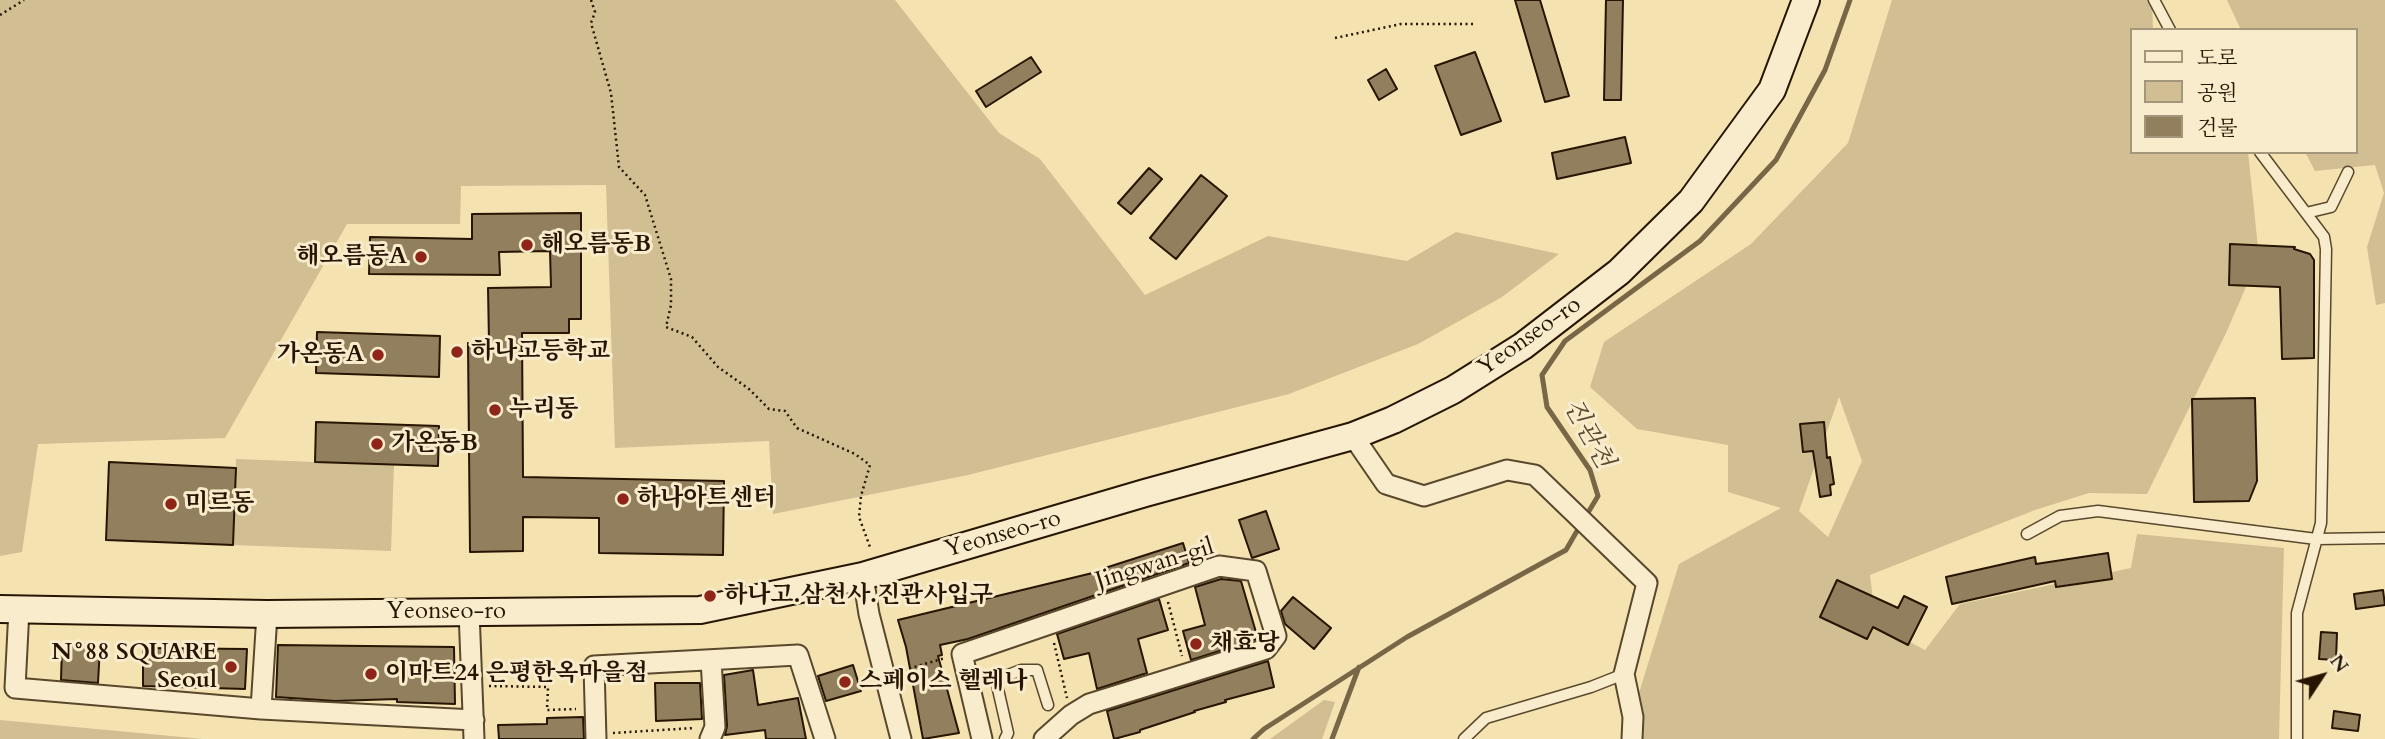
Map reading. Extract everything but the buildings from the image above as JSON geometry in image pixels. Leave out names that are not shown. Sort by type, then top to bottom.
[{"type":"main road","name":"Yeonseo-ro","points":[[9,609],[267,614],[700,610],[863,576],[1145,493],[1353,436],[1393,420],[1452,390],[1523,346],[1619,272],[1691,201],[1772,90],[1806,0]]},
{"type":"street","points":[[1353,436],[1386,484],[1424,496],[1507,470],[1535,475],[1647,583],[1624,674],[1633,716],[1632,739]]},
{"type":"street","name":"Jingwan-gil","points":[[962,654],[1219,566],[1256,571],[1276,636],[1266,649],[1089,704],[1071,715],[1044,739]]},
{"type":"street","points":[[863,576],[869,614],[901,739]]},
{"type":"street","points":[[9,609],[15,688],[474,730],[469,611]]},
{"type":"street","points":[[261,709],[267,614]]},
{"type":"street","points":[[962,654],[982,739]]},
{"type":"street","points":[[596,736],[594,666],[798,655],[825,739]]},
{"type":"street","points":[[711,660],[712,733]]},
{"type":"lane","points":[[2154,0],[2169,28]]},
{"type":"lane","points":[[2262,154],[2324,237],[2326,249],[2320,523],[2297,613],[2297,739]]},
{"type":"lane","points":[[2306,213],[2331,207],[2348,172]]},
{"type":"lane","points":[[2027,534],[2060,516],[2098,511],[2316,539],[2385,538]]},
{"type":"lane","points":[[1005,739],[1008,733],[997,685],[998,678],[1021,670],[1037,670],[1048,705]]},
{"type":"lane","points":[[1465,739],[1486,718],[1591,687],[1624,674]]},
{"type":"path","points":[[0,15],[24,0]]},
{"type":"path","points":[[591,0],[595,12],[591,23],[611,93],[619,167],[645,195],[671,279],[671,304],[666,327],[692,337],[718,367],[749,389],[769,409],[785,411],[797,428],[855,454],[870,465],[861,496],[859,517],[870,547]]},
{"type":"path","points":[[1335,38],[1401,24],[1476,24]]},
{"type":"path","points":[[1164,585],[1187,673]]},
{"type":"path","points":[[1049,624],[1071,715]]},
{"type":"path","points":[[904,670],[962,654]]},
{"type":"path","points":[[472,685],[548,687],[547,710],[595,708]]},
{"type":"path","points":[[596,736],[712,733]]},
{"type":"green space","points":[[0,0],[895,0],[999,133],[1040,159],[1145,295],[1268,236],[1407,261],[1456,232],[1559,254],[1502,297],[1418,344],[1289,394],[968,475],[773,514],[769,441],[615,448],[606,185],[461,186],[460,224],[347,224],[225,438],[38,444],[22,552],[0,556]]},
{"type":"green space","points":[[1892,0],[2152,0],[2153,28],[2130,28],[2130,154],[2248,154],[2259,257],[2226,333],[2147,494],[2089,493],[2035,510],[1870,575],[1876,624],[1925,650],[1960,604],[2131,568],[2137,534],[2284,548],[2279,739],[1636,739],[1638,696],[1679,564],[1781,508],[1728,492],[1728,445],[1637,429],[1590,387],[1604,342],[1751,244],[1848,143]],"holes":[[[1839,397],[1862,461],[1828,537],[1799,511]]]},
{"type":"green space","points":[[2227,0],[2385,0],[2385,303],[2376,305],[2367,247],[2384,193],[2375,165],[2315,171],[2306,154],[2357,154],[2357,28],[2240,28]]},
{"type":"green space","points":[[236,459],[394,465],[391,551],[233,545]]},
{"type":"green space","points":[[1324,700],[1335,702],[1322,739],[1270,739]]},
{"type":"green space","points":[[0,720],[203,739],[0,739]]},
{"type":"waterway","name":"진관천","points":[[1586,516],[1598,496],[1590,470],[1547,407],[1542,375],[1565,341],[1700,241],[1776,160],[1825,70],[1850,0]]},
{"type":"waterway","name":"진관천","points":[[1253,739],[1264,729],[1407,637],[1566,550],[1581,524]]},
{"type":"waterway","points":[[1332,739],[1359,667]]},
{"type":"place","name":"해오름동B","points":[[527,245]]},
{"type":"place","name":"해오름동A","points":[[421,257]]},
{"type":"place","name":"하나고등학교","points":[[457,352]]},
{"type":"place","name":"가온동A","points":[[378,355]]},
{"type":"place","name":"누리동","points":[[495,410]]},
{"type":"place","name":"가온동B","points":[[377,444]]},
{"type":"place","name":"하나아트센터","points":[[623,499]]},
{"type":"place","name":"미르동","points":[[171,504]]},
{"type":"place","name":"하나고.삼천사.진관사입구","points":[[710,596]]},
{"type":"place","name":"채효당","points":[[1196,644]]},
{"type":"place","name":"N°88 SQUARE Seoul","points":[[231,667]]},
{"type":"place","name":"이마트24 은평한옥마을점","points":[[371,674]]},
{"type":"place","name":"스페이스 헬레나","points":[[845,682]]}]
